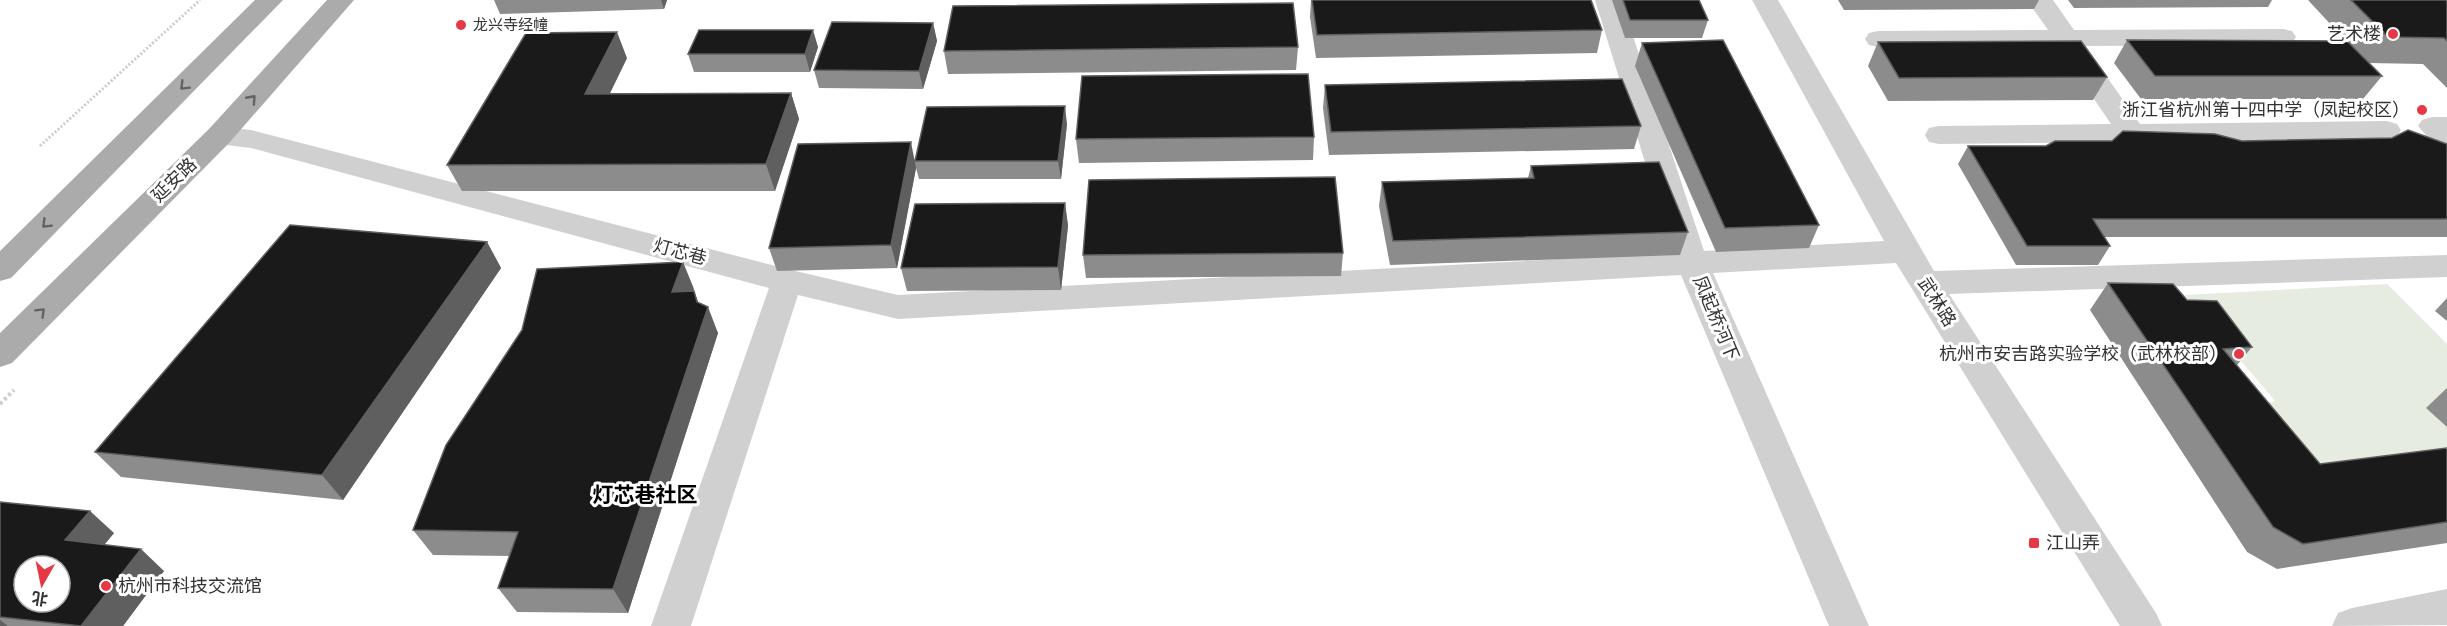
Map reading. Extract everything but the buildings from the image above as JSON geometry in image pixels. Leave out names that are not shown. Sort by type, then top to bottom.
[{"type":"main road","points":[[0,270],[270,0]]},
{"type":"main road","name":"延安路","points":[[0,354],[219,136],[341,0]]},
{"type":"street","name":"凤起桥河下","points":[[1608,0],[1692,262],[1849,626]]},
{"type":"street","name":"武林路","points":[[1765,0],[1905,251],[2142,626]]},
{"type":"street","points":[[2040,0],[2132,133]]},
{"type":"street","points":[[1878,39],[2283,37]]},
{"type":"street","points":[[2447,126],[2432,126],[2447,141]]},
{"type":"street","points":[[1939,135],[2387,130]]},
{"type":"street","name":"灯芯巷","points":[[219,136],[251,139],[787,281],[898,307],[1905,251]]},
{"type":"street","points":[[1925,283],[2447,266]]},
{"type":"street","points":[[670,626],[787,281]]},
{"type":"street","points":[[2352,626],[2447,607]]},
{"type":"path","points":[[40,146],[200,0]]},
{"type":"shaded area","points":[[2387,284],[2447,344],[2447,469],[2294,490],[2231,412],[2275,401],[2185,295]]},
{"type":"place","name":"龙兴寺经幢","points":[[461,25]]},
{"type":"place","name":"艺术楼","points":[[2393,34]]},
{"type":"place","name":"浙江省杭州第十四中学（凤起校区）","points":[[2422,110]]},
{"type":"place","name":"杭州市安吉路实验学校（武林校部）","points":[[2239,354]]},
{"type":"place","name":"江山弄","points":[[2034,543]]},
{"type":"place","name":"杭州市科技交流馆","points":[[106,586]]},
{"type":"district","name":"灯芯巷社区","points":[[645,495]]}]
